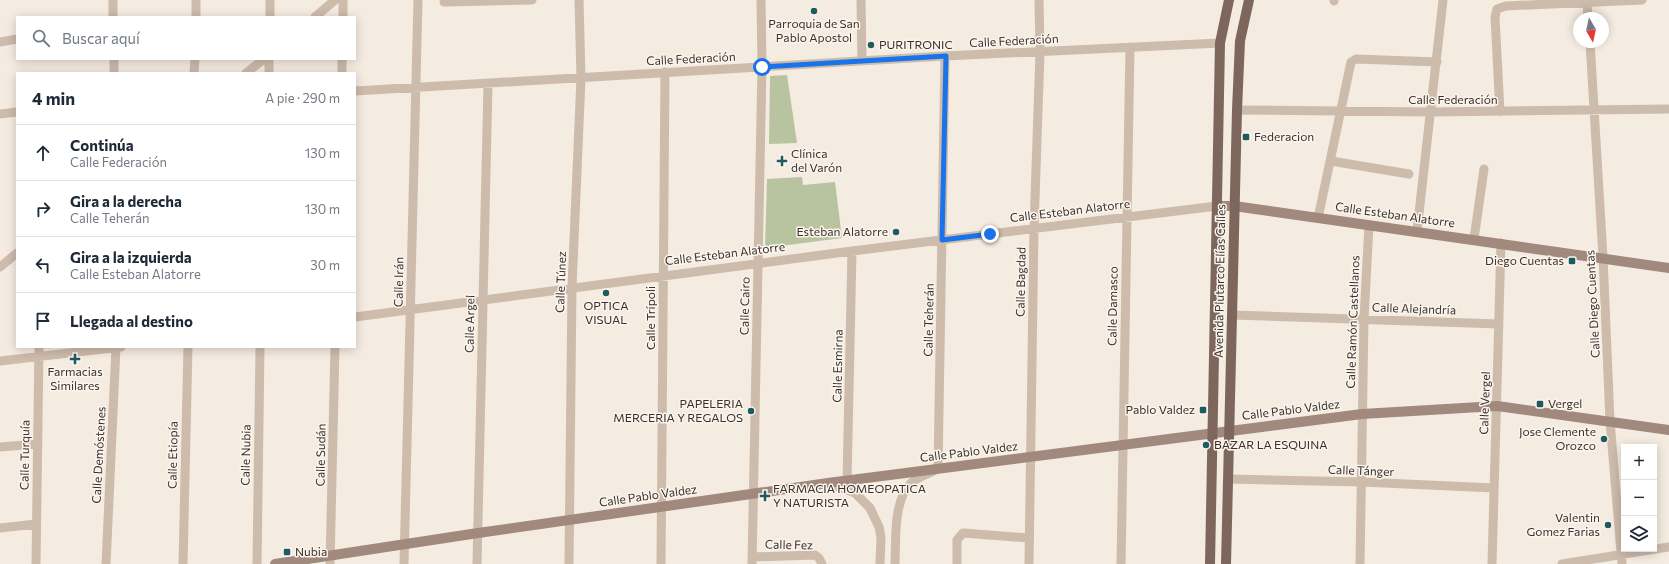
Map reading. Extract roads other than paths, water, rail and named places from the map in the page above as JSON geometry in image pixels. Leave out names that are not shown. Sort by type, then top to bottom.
[{"type":"main road","name":"Avenida Plutarco Elías Calles","points":[[1210,564],[1220,43],[1228,0]]},
{"type":"main road","name":"Avenida Plutarco Elías Calles","points":[[1226,564],[1237,110],[1240,41],[1248,0]]},
{"type":"street","points":[[113,0],[113,16]]},
{"type":"street","points":[[196,0],[196,16]]},
{"type":"street","points":[[270,0],[270,16]]},
{"type":"street","points":[[316,16],[335,0]]},
{"type":"street","points":[[343,0],[343,16]]},
{"type":"street","name":"Calle Irán","points":[[404,564],[418,0]]},
{"type":"street","points":[[444,2],[532,0]]},
{"type":"street","name":"Calle Túnez","points":[[569,564],[572,287],[581,78],[579,0]]},
{"type":"street","name":"Calle Cairo","points":[[752,561],[762,67],[761,0]]},
{"type":"street","points":[[861,0],[862,61]]},
{"type":"street","name":"Calle Bagdad","points":[[1029,564],[1034,228],[1040,52],[1039,0]]},
{"type":"street","points":[[1418,231],[1443,0]]},
{"type":"street","points":[[1500,112],[1495,17],[1498,9],[1506,6],[1642,0]]},
{"type":"street","points":[[1588,3],[1588,12]]},
{"type":"street","points":[[0,42],[16,39]]},
{"type":"street","name":"Calle Federación","points":[[356,92],[946,56],[1220,43]]},
{"type":"street","name":"Calle Damasco","points":[[1121,564],[1130,48]]},
{"type":"street","name":"Calle Diego Cuentas","points":[[1590,48],[1603,257],[1610,421],[1622,559]]},
{"type":"street","name":"Calle Teherán","points":[[938,469],[946,56]]},
{"type":"street","points":[[114,60],[114,72]]},
{"type":"street","points":[[194,72],[195,60]]},
{"type":"street","points":[[247,72],[263,60]]},
{"type":"street","points":[[269,60],[269,72]]},
{"type":"street","points":[[342,60],[342,72]]},
{"type":"street","points":[[1318,218],[1350,64],[1353,60],[1437,62]]},
{"type":"street","name":"Calle Trípoli","points":[[661,564],[665,72]]},
{"type":"street","name":"Calle Argel","points":[[477,564],[488,84]]},
{"type":"street","name":"Calle Federación","points":[[1237,110],[1500,112],[1669,109]]},
{"type":"street","points":[[0,114],[16,112]]},
{"type":"street","points":[[1331,161],[1410,174]]},
{"type":"street","points":[[1474,239],[1484,169]]},
{"type":"street","name":"Calle Esteban Alatorre","points":[[356,317],[410,308],[663,275],[1217,206],[1234,206],[1369,224],[1603,257],[1669,268]]},
{"type":"street","name":"Calle Ramón Castellanos","points":[[1360,564],[1364,319],[1369,224]]},
{"type":"street","name":"Calle Vergel","points":[[1492,564],[1501,243]]},
{"type":"street","name":"Calle Esmirna","points":[[848,481],[852,251]]},
{"type":"street","points":[[0,267],[16,254]]},
{"type":"street","name":"Calle Alejandría","points":[[1232,314],[1499,324]]},
{"type":"street","name":"Calle Turquía","points":[[36,564],[38,348]]},
{"type":"street","points":[[0,361],[109,348]]},
{"type":"street","name":"Calle Demóstenes","points":[[106,564],[117,348]]},
{"type":"street","name":"Calle Etiopía","points":[[183,564],[188,348]]},
{"type":"street","name":"Calle Nubia","points":[[257,564],[260,348]]},
{"type":"street","name":"Calle Sudán","points":[[330,560],[335,348]]},
{"type":"street","name":"Calle Pablo Valdez","points":[[275,564],[330,560],[404,544],[828,483],[1362,414],[1497,406],[1669,430]]},
{"type":"street","points":[[0,447],[38,444]]},
{"type":"street","points":[[895,564],[896,526],[902,497],[911,483],[938,469]]},
{"type":"street","name":"Calle Tánger","points":[[1228,480],[1362,482],[1494,488]]},
{"type":"street","points":[[828,483],[855,493],[870,508],[879,527],[881,537],[880,564]]},
{"type":"street","points":[[0,528],[36,524]]},
{"type":"street","points":[[957,564],[957,540],[963,533],[1029,538]]},
{"type":"street","points":[[1562,564],[1622,559],[1669,547]]},
{"type":"street","name":"Calle Fez","points":[[752,561],[815,556],[819,558],[822,564]]},
{"type":"place","name":"Parroquia de San Pablo Apostol","points":[[814,11]]},
{"type":"place","name":"PURITRONIC","points":[[871,45]]},
{"type":"place","name":"Federacion","points":[[1246,137]]},
{"type":"place","name":"Clínica del Varón","points":[[782,161]]},
{"type":"place","name":"Esteban Alatorre","points":[[896,232]]},
{"type":"place","name":"Diego Cuentas","points":[[1572,261]]},
{"type":"place","name":"OPTICA VISUAL","points":[[606,293]]},
{"type":"place","name":"Farmacias Similares","points":[[75,359]]},
{"type":"place","name":"Vergel","points":[[1540,404]]},
{"type":"place","name":"Pablo Valdez","points":[[1203,410]]},
{"type":"place","name":"PAPELERIA MERCERIA Y REGALOS","points":[[751,411]]},
{"type":"place","name":"Jose Clemente Orozco","points":[[1604,439]]},
{"type":"place","name":"BAZAR LA ESQUINA","points":[[1206,445]]},
{"type":"place","name":"FARMACIA HOMEOPATICA Y NATURISTA","points":[[765,496]]},
{"type":"place","name":"Valentin Gomez Farias","points":[[1608,525]]},
{"type":"place","name":"Nubia","points":[[287,552]]}]
